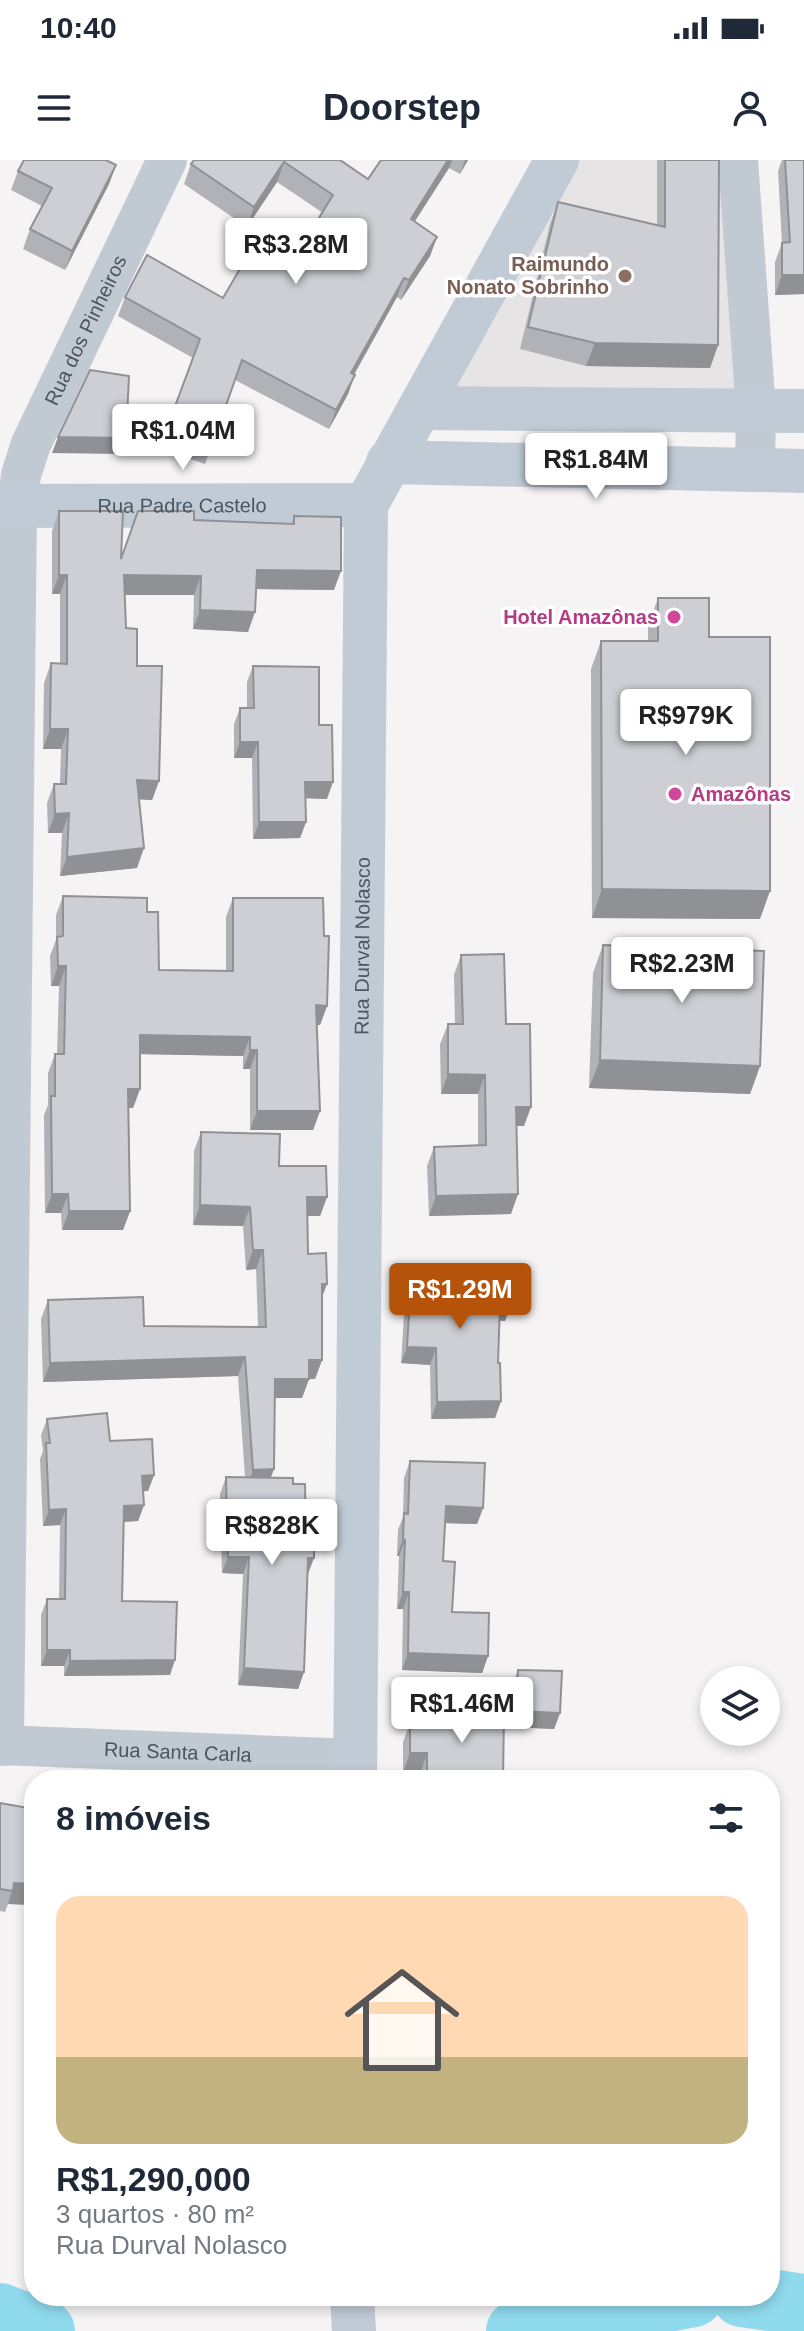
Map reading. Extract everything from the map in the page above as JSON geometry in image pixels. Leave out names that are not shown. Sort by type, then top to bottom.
[{"type":"street","name":"Rua dos Pinheiros","points":[[2,1746],[8,506],[31,444],[167,160]]},
{"type":"street","name":"Rua Durval Nolasco","points":[[355,1770],[366,505],[557,160]]},
{"type":"street","points":[[738,160],[756,411],[755,471]]},
{"type":"street","points":[[420,408],[804,411]]},
{"type":"street","points":[[388,462],[804,471]]},
{"type":"street","name":"Rua Padre Castelo","points":[[8,506],[366,505]]},
{"type":"street","name":"Rua Santa Carla","points":[[2,1746],[355,1770]]},
{"type":"street","points":[[353,2306],[354,2331]]},
{"type":"shaded area","name":"Raimundo Nonato Sobrinho","points":[[576,160],[727,160],[748,402],[449,392]]},
{"type":"building","points":[[24,160],[106,160],[116,165],[72,251],[30,229],[52,188],[18,171]]},
{"type":"building","points":[[194,160],[340,160],[368,179],[381,160],[448,160],[411,219],[437,237],[409,280],[404,278],[351,373],[355,375],[336,410],[242,360],[212,445],[167,428],[200,339],[125,297],[147,255],[223,298],[259,236],[295,257],[333,195],[284,162],[254,207],[191,164]]},
{"type":"building","points":[[665,160],[719,160],[718,345],[595,343],[528,327],[558,202],[665,227]]},
{"type":"building","points":[[785,160],[804,160],[804,275],[782,275],[782,243],[790,242]]},
{"type":"building","points":[[90,370],[129,376],[126,438],[58,437]]},
{"type":"building","points":[[59,511],[123,511],[121,559],[138,511],[194,511],[194,520],[294,524],[294,516],[341,517],[341,571],[257,570],[255,612],[200,610],[201,576],[124,575],[126,628],[137,629],[137,666],[162,666],[159,781],[137,780],[144,848],[67,857],[69,813],[55,814],[54,784],[66,784],[68,729],[50,729],[51,663],[67,664],[67,575],[59,575]]},
{"type":"building","name":"Amazônas","points":[[658,598],[709,598],[709,637],[770,637],[770,891],[602,889],[601,641],[658,641]]},
{"type":"building","points":[[253,666],[319,667],[319,725],[332,725],[333,782],[305,782],[306,822],[259,822],[258,742],[240,742],[240,708],[254,708]]},
{"type":"building","points":[[63,896],[147,898],[147,912],[158,912],[159,970],[233,971],[233,898],[323,898],[324,936],[329,936],[327,1006],[316,1005],[320,1111],[257,1111],[257,1050],[250,1050],[250,1037],[140,1035],[140,1089],[128,1089],[130,1211],[69,1211],[68,1194],[52,1194],[51,1096],[55,1096],[55,1054],[64,1054],[66,966],[58,966],[57,937],[63,936]]},
{"type":"building","points":[[603,945],[764,951],[760,1066],[600,1060]]},
{"type":"building","points":[[504,954],[506,1024],[530,1024],[531,1107],[516,1107],[518,1194],[436,1196],[434,1147],[486,1145],[485,1075],[448,1074],[448,1024],[463,1024],[461,955]]},
{"type":"building","points":[[201,1132],[280,1134],[279,1166],[326,1166],[327,1197],[307,1197],[308,1254],[326,1253],[327,1284],[322,1284],[322,1360],[309,1360],[309,1379],[275,1379],[274,1469],[253,1470],[245,1357],[50,1363],[48,1300],[143,1297],[144,1326],[266,1327],[263,1250],[253,1250],[250,1207],[200,1205]]},
{"type":"building","points":[[408,1271],[512,1277],[511,1304],[500,1304],[498,1363],[501,1401],[437,1402],[436,1348],[407,1347]]},
{"type":"building","points":[[107,1413],[110,1441],[152,1439],[154,1475],[142,1476],[144,1505],[124,1506],[122,1601],[177,1602],[175,1660],[70,1661],[70,1650],[47,1650],[47,1599],[65,1599],[66,1509],[49,1510],[46,1443],[50,1443],[47,1419]]},
{"type":"building","points":[[410,1461],[485,1463],[483,1508],[446,1506],[443,1561],[455,1562],[452,1612],[489,1613],[488,1656],[408,1653],[409,1592],[403,1592],[403,1539],[404,1513],[408,1514]]},
{"type":"building","points":[[226,1477],[293,1478],[293,1484],[305,1484],[306,1531],[314,1532],[314,1558],[308,1558],[304,1672],[244,1668],[249,1557],[228,1557]]},
{"type":"building","points":[[518,1670],[562,1671],[560,1713],[516,1711]]},
{"type":"building","points":[[438,1711],[504,1711],[503,1770],[427,1770],[427,1753],[410,1753],[410,1723],[438,1723]]},
{"type":"building","points":[[0,1803],[24,1807],[24,1884],[14,1883],[13,1891],[0,1889]]},
{"type":"waterway","points":[[780,2302],[804,2305]]},
{"type":"waterway","points":[[517,2331],[643,2306]]},
{"type":"waterway","points":[[0,2314],[44,2331]]},
{"type":"place","name":"Raimundo Nonato Sobrinho","points":[[625,276]]},
{"type":"place","name":"Hotel Amazônas","points":[[674,617]]},
{"type":"place","name":"Amazônas","points":[[675,794]]}]
